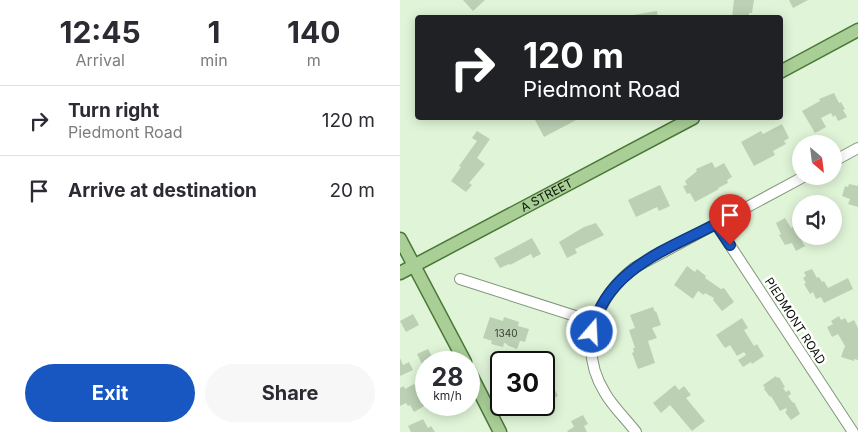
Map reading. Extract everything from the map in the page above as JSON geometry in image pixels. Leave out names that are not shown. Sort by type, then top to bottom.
[{"type":"main road","points":[[783,70],[858,30]]},
{"type":"main road","name":"A STREET","points":[[400,273],[689,120]]},
{"type":"main road","points":[[400,239],[459,351]]},
{"type":"main road","points":[[480,393],[500,432]]},
{"type":"street","points":[[842,157],[858,148]]},
{"type":"street","points":[[636,432],[608,398],[598,380],[592,350],[594,322],[611,288],[634,268],[792,183]]},
{"type":"street","name":"PIEDMONT ROAD","points":[[716,224],[853,432]]},
{"type":"street","points":[[460,279],[594,322]]},
{"type":"building","points":[[463,0],[485,0],[473,11]]},
{"type":"building","points":[[734,0],[754,0],[752,13],[749,13],[749,15],[732,15]]},
{"type":"building","points":[[789,0],[808,0],[793,8]]},
{"type":"building","points":[[657,11],[658,15],[633,15]]},
{"type":"building","points":[[834,93],[839,103],[841,102],[845,109],[843,110],[847,117],[838,121],[835,115],[833,117],[831,113],[821,118],[826,127],[815,133],[802,111],[820,101],[819,99]]},
{"type":"building","points":[[535,120],[576,120],[544,137]]},
{"type":"building","points":[[782,124],[789,138],[784,141],[786,144],[773,151],[775,155],[754,166],[741,142],[761,131],[763,134]]},
{"type":"building","points":[[477,131],[490,139],[477,158],[485,164],[469,183],[472,185],[466,192],[451,181],[477,141],[472,138]]},
{"type":"building","points":[[712,162],[715,168],[724,163],[732,177],[727,180],[728,183],[695,202],[690,193],[687,194],[683,186],[687,185],[685,181],[697,171],[696,169]]},
{"type":"building","points":[[849,184],[858,186],[858,207],[848,204],[850,199],[842,196],[845,186],[848,187]]},
{"type":"building","points":[[660,185],[670,206],[659,211],[657,207],[636,217],[628,200]]},
{"type":"building","points":[[785,218],[792,228],[792,243],[785,245],[779,235],[781,234],[776,223]]},
{"type":"building","points":[[596,223],[604,235],[575,249],[577,253],[567,258],[559,242],[584,227]]},
{"type":"building","points":[[532,238],[541,254],[533,258],[531,254],[500,268],[494,258]]},
{"type":"building","points":[[793,245],[804,245],[805,246],[796,251]]},
{"type":"building","points":[[687,266],[695,272],[697,269],[706,276],[705,278],[721,289],[724,288],[734,302],[722,311],[713,300],[714,298],[705,293],[704,295],[698,291],[693,299],[674,285]]},
{"type":"building","points":[[812,269],[817,278],[819,277],[822,282],[824,281],[828,288],[848,278],[853,289],[824,303],[821,297],[816,299],[813,292],[810,294],[804,284],[806,283],[803,278],[806,276],[804,272]]},
{"type":"building","points":[[653,307],[661,325],[652,328],[657,338],[648,341],[655,363],[638,369],[632,353],[634,352],[633,348],[635,348],[629,330],[635,328],[630,315]]},
{"type":"building","points":[[413,314],[419,325],[406,332],[400,321]]},
{"type":"building","points":[[839,316],[841,320],[845,318],[848,323],[854,320],[858,328],[858,360],[854,359],[854,361],[841,357],[845,346],[838,334],[832,337],[827,327],[833,324],[831,321]]},
{"type":"building","points":[[490,317],[503,321],[504,317],[519,322],[518,326],[529,329],[525,342],[520,341],[517,349],[504,343],[503,347],[491,344],[492,341],[483,338]]},
{"type":"building","points":[[742,318],[748,328],[744,330],[754,346],[757,344],[764,356],[752,364],[751,362],[743,367],[738,360],[746,355],[744,352],[737,356],[730,345],[725,348],[716,335]]},
{"type":"building","points":[[400,358],[403,365],[409,362],[413,370],[400,376]]},
{"type":"building","points":[[776,376],[777,378],[779,377],[786,392],[789,390],[791,394],[788,396],[794,402],[800,414],[791,420],[785,412],[786,408],[780,411],[771,396],[764,389],[763,385]]},
{"type":"building","points":[[414,384],[415,386],[414,412],[410,405],[408,406],[406,403],[400,406],[400,388],[404,386],[405,389]]},
{"type":"building","points":[[675,385],[679,390],[684,386],[691,395],[686,398],[705,421],[692,431],[670,405],[661,413],[653,403]]},
{"type":"building","points":[[583,415],[588,424],[584,426],[587,432],[568,432],[574,427],[571,421]]},
{"type":"building","points":[[423,419],[428,428],[431,426],[435,432],[411,432],[408,426]]},
{"type":"route","points":[[592,332],[594,322],[611,288],[634,268],[716,224],[730,245]]}]
